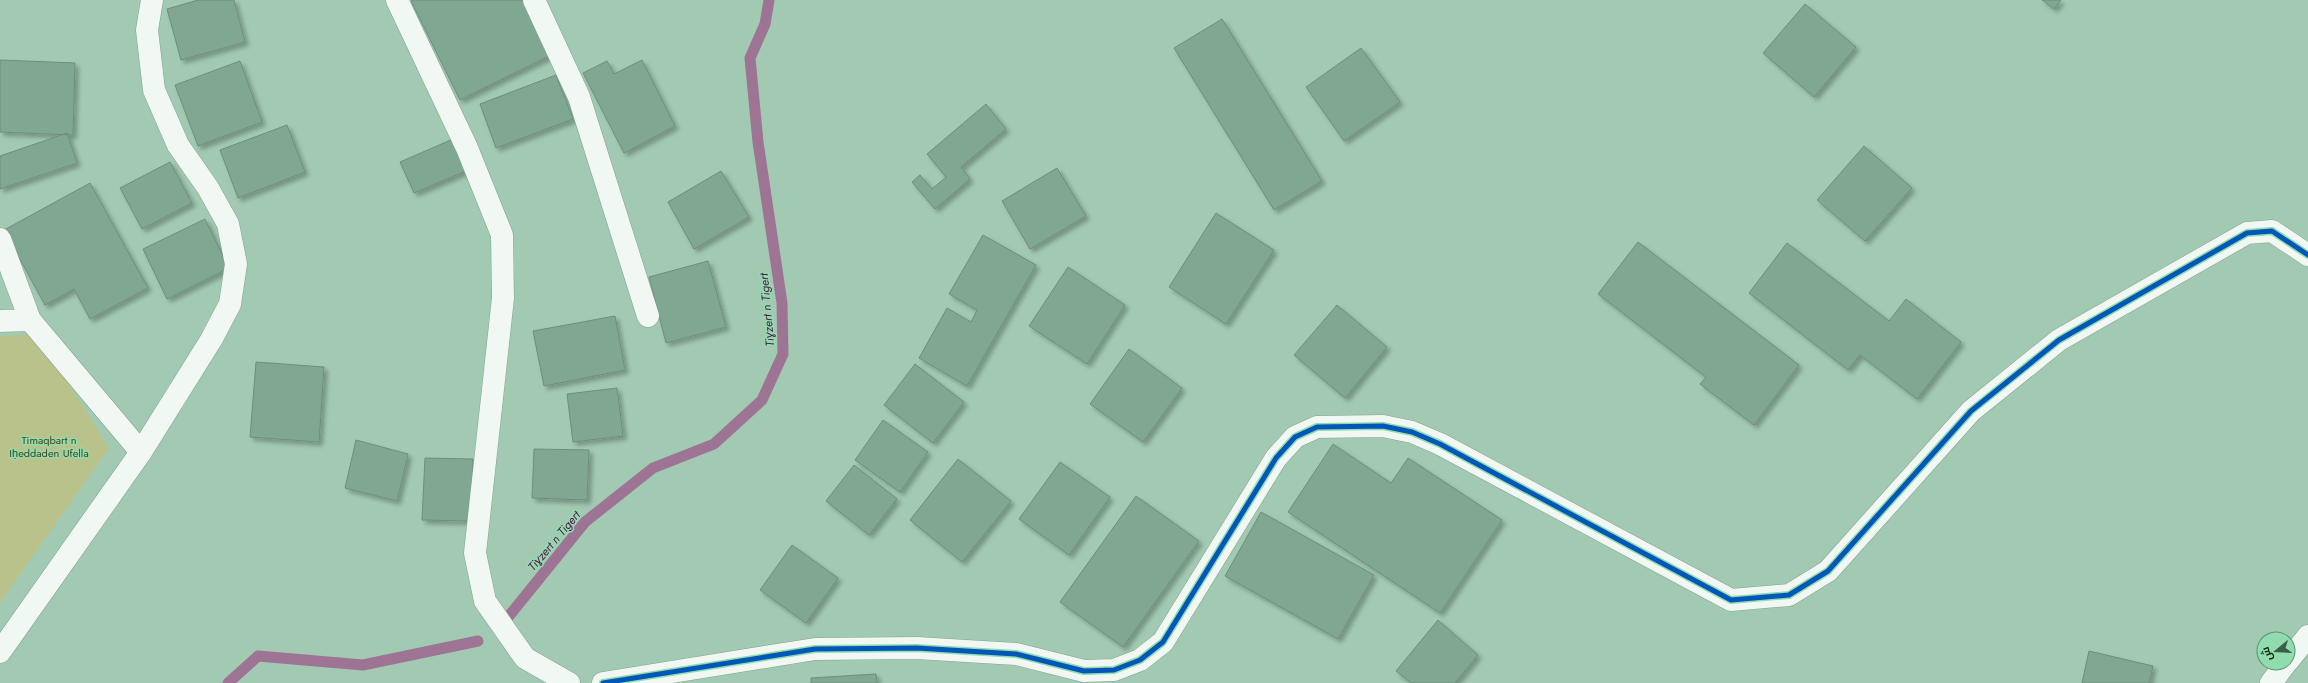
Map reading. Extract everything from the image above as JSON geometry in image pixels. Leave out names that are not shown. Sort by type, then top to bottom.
[{"type":"street","points":[[0,652],[140,452],[211,340],[230,304],[236,264],[228,224],[178,145],[154,90],[147,30],[152,0]]},
{"type":"street","points":[[396,0],[467,148],[502,235],[503,298],[475,553],[485,600],[525,658],[568,683]]},
{"type":"street","points":[[534,0],[579,97],[648,316]]},
{"type":"street","points":[[603,683],[815,649],[917,648],[1016,654],[1084,671],[1114,670],[1140,660],[1163,642],[1276,458],[1295,438],[1317,427],[1383,426],[1412,432],[1440,444],[1731,600],[1790,595],[1828,571],[1971,411],[2059,340],[2248,233],[2272,231],[2308,255]]},
{"type":"street","points":[[0,239],[30,320],[140,452]]},
{"type":"street","points":[[0,321],[30,320]]},
{"type":"street","points":[[2296,650],[2308,636]]},
{"type":"street","points":[[2271,683],[2280,671]]},
{"type":"green space","name":"Timaqbart n Iḥeddaden Ufella","points":[[38,334],[109,448],[0,603],[0,336]]},
{"type":"building","points":[[198,0],[234,0],[245,42],[181,60],[167,9]]},
{"type":"building","points":[[523,0],[551,55],[460,100],[411,1]]},
{"type":"building","points":[[2042,0],[2061,0],[2054,9]]},
{"type":"building","points":[[1805,4],[1856,47],[1814,97],[1763,53]]},
{"type":"building","points":[[1222,19],[1322,181],[1274,210],[1174,48]]},
{"type":"building","points":[[1361,48],[1400,102],[1344,141],[1306,87]]},
{"type":"building","points":[[0,60],[75,63],[73,135],[0,132]]},
{"type":"building","points":[[642,60],[675,126],[624,153],[583,73],[607,61],[614,74]]},
{"type":"building","points":[[240,61],[262,122],[198,146],[175,85]]},
{"type":"building","points":[[556,75],[573,119],[496,148],[480,104]]},
{"type":"building","points":[[986,104],[1006,129],[961,167],[970,179],[935,209],[912,182],[920,175],[932,189],[946,177],[927,154]]},
{"type":"building","points":[[287,125],[305,172],[238,198],[220,150]]},
{"type":"building","points":[[67,133],[77,163],[0,189],[0,156]]},
{"type":"building","points":[[453,139],[466,171],[414,193],[400,162]]},
{"type":"building","points":[[1864,146],[1912,188],[1865,241],[1817,200]]},
{"type":"building","points":[[170,162],[192,203],[142,229],[120,188]]},
{"type":"building","points":[[1057,168],[1086,216],[1030,249],[1002,201]]},
{"type":"building","points":[[721,171],[749,217],[694,249],[668,202]]},
{"type":"building","points":[[90,183],[148,288],[90,319],[74,289],[45,305],[4,230]]},
{"type":"building","points":[[1216,213],[1274,250],[1226,324],[1169,287]]},
{"type":"building","points":[[205,219],[229,268],[167,299],[143,249]]},
{"type":"building","points":[[983,235],[1036,265],[967,386],[919,358],[947,308],[971,322],[977,310],[949,294]]},
{"type":"building","points":[[1638,242],[1799,365],[1754,425],[1700,384],[1706,377],[1598,294]]},
{"type":"building","points":[[1787,243],[1889,321],[1906,299],[1961,342],[1917,399],[1860,355],[1848,370],[1749,293]]},
{"type":"building","points":[[708,261],[726,327],[666,343],[649,277]]},
{"type":"building","points":[[1068,267],[1125,305],[1087,364],[1029,326]]},
{"type":"building","points":[[1337,305],[1387,347],[1345,398],[1294,355]]},
{"type":"building","points":[[615,316],[625,370],[544,386],[533,331]]},
{"type":"building","points":[[1129,349],[1182,388],[1143,442],[1090,404]]},
{"type":"building","points":[[256,362],[324,367],[319,442],[250,437]]},
{"type":"building","points":[[915,364],[964,402],[933,443],[884,405]]},
{"type":"building","points":[[617,388],[623,436],[573,442],[567,394]]},
{"type":"building","points":[[883,420],[928,452],[900,492],[855,460]]},
{"type":"building","points":[[356,440],[408,454],[397,501],[345,488]]},
{"type":"building","points":[[1333,444],[1391,483],[1408,458],[1502,520],[1440,613],[1288,512]]},
{"type":"building","points":[[534,449],[589,450],[587,500],[532,498]]},
{"type":"building","points":[[425,458],[473,459],[471,521],[422,520]]},
{"type":"building","points":[[958,459],[1011,501],[962,562],[910,520]]},
{"type":"building","points":[[1060,462],[1110,497],[1069,555],[1019,519]]},
{"type":"building","points":[[854,465],[897,499],[869,535],[826,501]]},
{"type":"building","points":[[1136,496],[1199,541],[1123,647],[1060,602]]},
{"type":"building","points":[[1261,512],[1374,575],[1338,639],[1225,576]]},
{"type":"building","points":[[792,545],[838,578],[806,623],[760,590]]},
{"type":"building","points":[[1438,620],[1478,655],[1455,683],[1411,683],[1396,671]]},
{"type":"building","points":[[2089,651],[2153,666],[2149,683],[2082,683]]},
{"type":"building","points":[[876,674],[877,683],[811,683],[811,678]]},
{"type":"waterway","name":"Tiɣzert n Tigert","points":[[509,616],[585,522],[653,468],[714,444],[762,400],[783,354],[782,303],[758,142],[750,58],[765,24],[769,0]]},
{"type":"waterway","name":"Tiɣzert n Tigert","points":[[228,683],[258,656],[363,665],[478,641]]},
{"type":"cycle path","points":[[603,683],[815,649],[917,648],[1016,654],[1084,671],[1114,670],[1140,660],[1163,642],[1276,458],[1295,437],[1317,427],[1383,426],[1412,432],[1440,444],[1731,600],[1789,595],[1828,571],[1971,411],[2059,340],[2247,233],[2272,231],[2308,255]]}]
